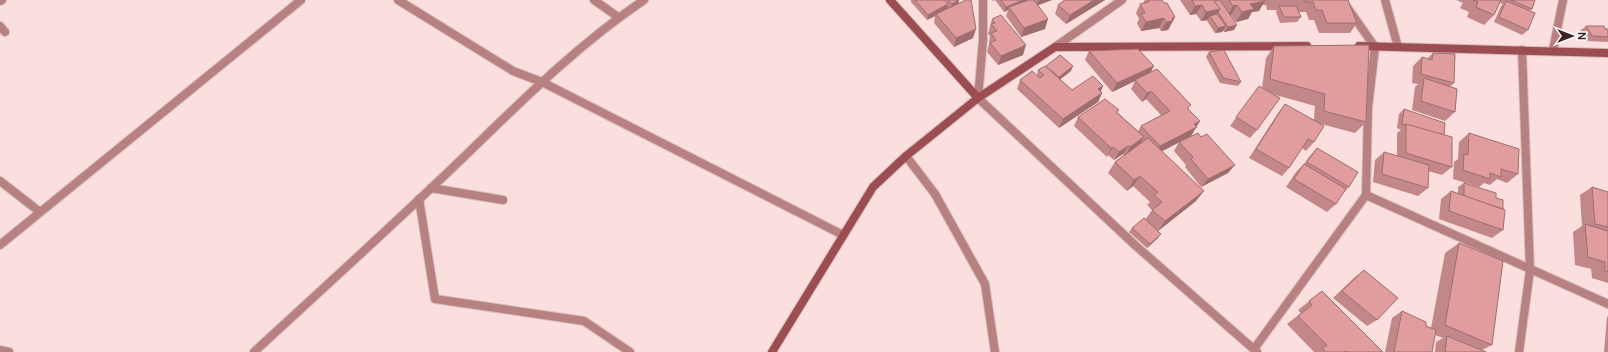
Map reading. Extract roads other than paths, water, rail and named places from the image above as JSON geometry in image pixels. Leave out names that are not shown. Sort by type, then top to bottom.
[{"type":"street","points":[[0,245],[301,0]]},
{"type":"street","points":[[398,0],[513,71],[542,82],[844,235]]},
{"type":"street","points":[[594,0],[618,17]]},
{"type":"street","points":[[254,352],[431,188],[578,47],[618,17],[644,0]]},
{"type":"street","points":[[890,0],[978,98],[1136,246],[1255,351],[1366,195],[1368,108],[1375,46],[1342,0]]},
{"type":"street","points":[[978,98],[983,40],[983,0]]},
{"type":"street","points":[[772,352],[873,187],[906,156],[978,98],[1122,0]]},
{"type":"street","points":[[1385,0],[1398,47]]},
{"type":"street","points":[[1554,50],[1563,0]]},
{"type":"street","points":[[1055,46],[1312,46]]},
{"type":"street","points":[[1351,46],[1554,50],[1608,53]]},
{"type":"street","points":[[1519,352],[1530,270],[1522,50]]},
{"type":"street","points":[[906,156],[935,194],[985,284],[995,352]]},
{"type":"street","points":[[0,181],[40,212]]},
{"type":"street","points":[[431,188],[503,200]]},
{"type":"street","points":[[1366,195],[1608,304]]},
{"type":"street","points":[[419,199],[435,299],[584,321],[630,352]]},
{"type":"street","points":[[0,350],[9,352]]}]
